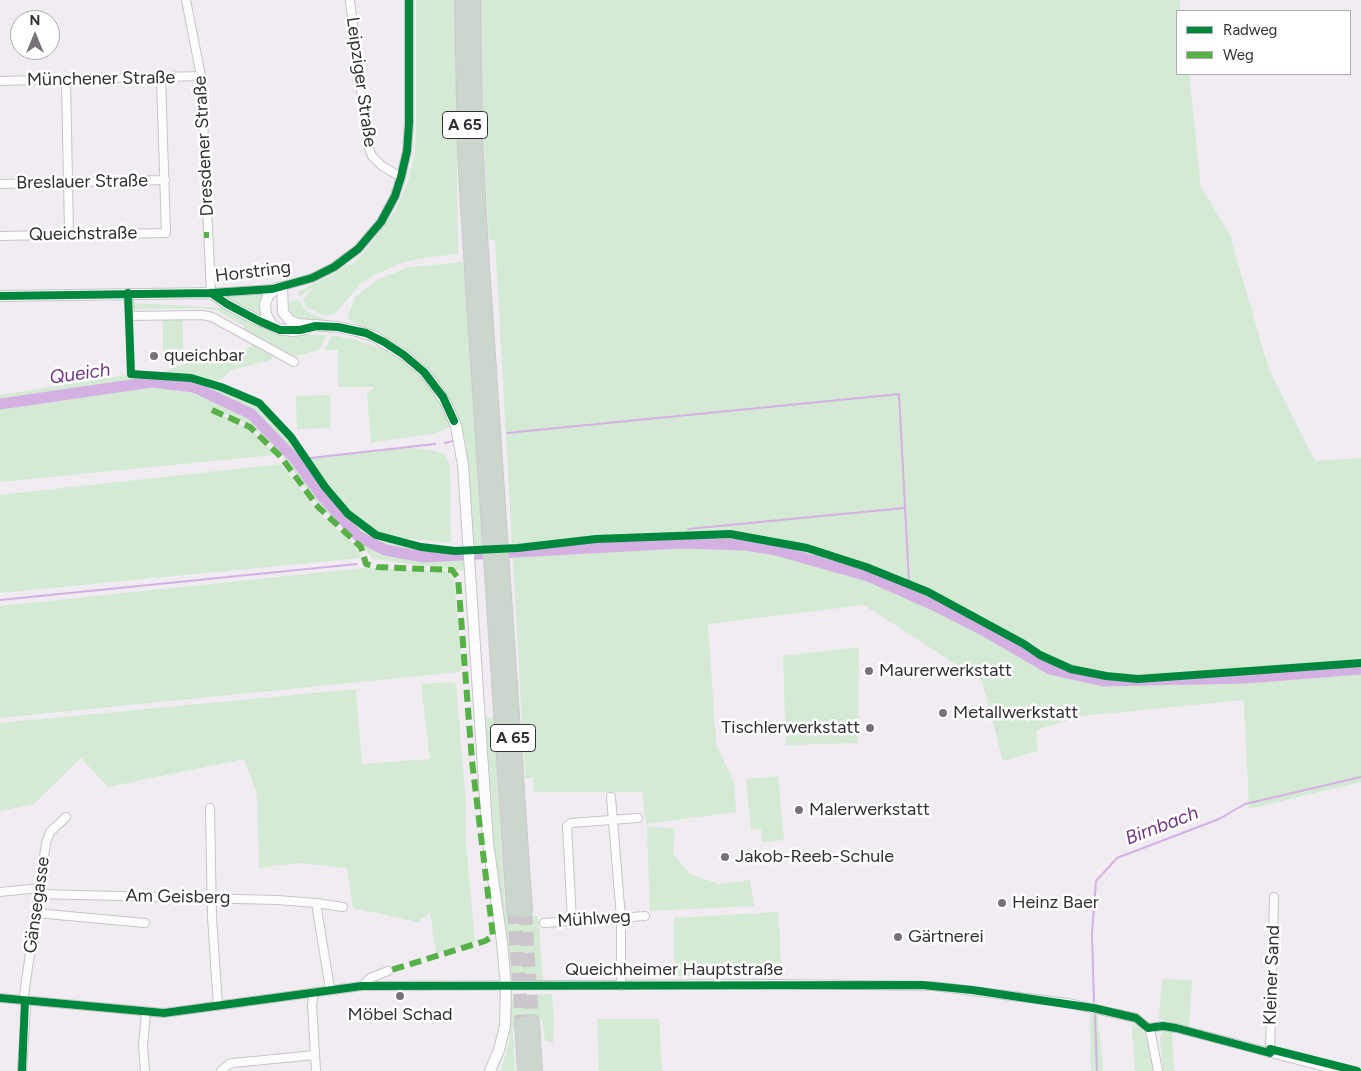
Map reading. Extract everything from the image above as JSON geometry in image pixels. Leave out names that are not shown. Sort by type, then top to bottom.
[{"type":"highway","name":"A 65","points":[[462,0],[466,163],[497,566],[520,910]]},
{"type":"highway","name":"A 65","points":[[473,0],[475,134],[495,541]]},
{"type":"highway","points":[[524,1071],[527,1023],[535,1071]]},
{"type":"street","name":"Dresdener Straße","points":[[186,0],[202,76],[211,293]]},
{"type":"street","name":"Horstring","points":[[0,296],[211,293],[279,288],[312,278],[358,249],[375,230],[388,210],[406,160],[409,134],[409,0]]},
{"type":"street","name":"Leipziger Straße","points":[[350,1],[368,145],[372,156],[382,166],[401,177]]},
{"type":"street","name":"Münchener Straße","points":[[0,81],[202,76]]},
{"type":"street","points":[[161,78],[165,180]]},
{"type":"street","points":[[66,80],[69,234]]},
{"type":"street","name":"Breslauer Straße","points":[[0,184],[165,180]]},
{"type":"street","name":"Queichstraße","points":[[0,236],[166,232],[165,180]]},
{"type":"street","points":[[272,325],[266,315],[265,304],[267,298],[279,288]]},
{"type":"street","points":[[279,288],[286,318],[295,323],[338,327],[366,333],[394,348],[416,364],[431,380],[446,403],[456,426],[462,457],[469,548],[488,843],[502,942],[506,986],[505,1026],[492,1069]]},
{"type":"street","points":[[128,293],[130,316],[202,315],[212,317],[294,362]]},
{"type":"street","points":[[211,293],[227,304],[280,330],[293,331],[316,326]]},
{"type":"street","points":[[611,797],[621,918],[621,986]]},
{"type":"street","points":[[210,808],[212,898],[218,1006]]},
{"type":"street","name":"Gänsegasse","points":[[22,1071],[24,995],[48,835],[66,818]]},
{"type":"street","points":[[572,921],[568,826],[571,823],[638,818]]},
{"type":"street","name":"Am Geisberg","points":[[0,892],[39,891],[276,900],[343,907]]},
{"type":"street","name":"Kleiner Sand","points":[[1270,1053],[1274,897]]},
{"type":"street","points":[[316,903],[330,989]]},
{"type":"street","points":[[36,913],[145,923]]},
{"type":"street","name":"Mühlweg","points":[[544,923],[645,916]]},
{"type":"street","points":[[362,986],[370,978],[388,971]]},
{"type":"street","name":"Queichheimer Hauptstraße","points":[[0,998],[168,1013],[362,986],[891,985],[951,987],[1068,1003],[1136,1018],[1148,1028]]},
{"type":"street","points":[[314,992],[312,1005],[316,1071]]},
{"type":"street","points":[[145,1071],[143,1046],[146,1012]]},
{"type":"street","points":[[1158,1071],[1152,1036],[1148,1028],[1163,1026],[1340,1071]]},
{"type":"street","points":[[221,1071],[233,1063],[315,1055]]},
{"type":"green space","points":[[416,0],[455,0],[458,254],[404,262],[374,275],[360,284],[336,313],[322,315],[308,308],[303,301],[314,288],[300,296],[297,292],[332,275],[348,264],[351,265],[367,249],[394,212],[408,182],[415,152]]},
{"type":"green space","points":[[480,0],[1179,0],[1181,10],[1176,10],[1176,75],[1189,75],[1201,187],[1230,235],[1268,367],[1315,461],[1361,458],[1361,782],[1249,809],[1244,700],[1081,716],[1036,730],[1038,751],[1003,761],[982,681],[864,605],[708,624],[716,744],[734,782],[736,812],[646,824],[642,792],[533,792],[534,778],[525,778],[495,240],[489,240],[482,105]]},
{"type":"green space","points":[[465,262],[483,541],[482,547],[474,548],[466,447],[460,420],[451,402],[436,377],[420,360],[400,345],[379,333],[350,321],[348,317],[355,297],[379,279],[409,267]]},
{"type":"green space","points":[[262,290],[268,296],[268,321],[211,293]]},
{"type":"green space","points":[[291,301],[300,301],[311,314],[330,321],[296,319],[288,305]]},
{"type":"green space","points":[[133,303],[225,308],[279,335],[326,335],[320,349],[302,355],[290,356],[243,330],[244,326],[216,310],[202,308],[134,309]]},
{"type":"green space","points":[[163,320],[183,320],[183,354],[163,354]]},
{"type":"green space","points":[[331,335],[379,347],[400,359],[427,382],[442,404],[451,427],[436,433],[371,443],[367,393],[375,387],[338,387],[338,350],[324,350]]},
{"type":"green space","points":[[254,344],[273,355],[271,360],[232,370],[213,385],[223,391],[259,403],[291,437],[325,487],[348,514],[376,535],[421,547],[463,551],[465,571],[373,559],[361,544],[318,505],[281,454],[251,426],[211,407],[216,413],[253,431],[275,455],[0,482],[0,395],[131,374],[154,375],[191,362],[224,356],[247,349]]},
{"type":"green space","points":[[330,395],[331,428],[297,429],[296,396]]},
{"type":"green space","points":[[406,447],[445,454],[450,467],[451,543],[379,534],[347,509],[325,483],[309,458]]},
{"type":"green space","points":[[281,464],[319,514],[357,546],[361,558],[0,593],[0,495]]},
{"type":"green space","points":[[363,568],[446,571],[450,574],[454,580],[462,667],[459,672],[0,718],[0,606]]},
{"type":"green space","points":[[859,647],[858,743],[786,745],[783,656]]},
{"type":"green space","points":[[452,682],[456,684],[466,803],[466,845],[475,942],[436,953],[430,912],[418,922],[353,908],[347,868],[299,863],[259,868],[257,794],[244,759],[108,787],[81,758],[34,804],[0,811],[0,723],[356,689],[362,764],[430,759],[421,684]]},
{"type":"green space","points":[[485,717],[494,718],[505,909],[513,921],[518,923],[533,916],[538,916],[543,982],[520,982],[510,974],[497,882]]},
{"type":"green space","points":[[778,776],[784,840],[762,842],[761,829],[751,830],[746,779]]},
{"type":"green space","points":[[647,826],[675,829],[673,854],[690,874],[719,884],[750,880],[754,906],[650,911]]},
{"type":"green space","points":[[778,912],[782,976],[674,976],[674,918]]},
{"type":"green space","points":[[1162,979],[1192,980],[1189,1027],[1159,1019]]},
{"type":"green space","points":[[552,994],[553,1043],[545,1041],[542,1020],[520,1018],[513,1029],[515,1071],[501,1071],[510,1038],[509,1009],[511,999],[518,999],[523,995]]},
{"type":"green space","points":[[1090,1014],[1098,1015],[1103,1071],[1091,1071]]},
{"type":"green space","points":[[597,1019],[659,1019],[662,1071],[599,1071]]},
{"type":"green space","points":[[1132,1024],[1141,1028],[1149,1043],[1154,1071],[1135,1071]]},
{"type":"green space","points":[[1163,1030],[1172,1031],[1174,1071],[1163,1071],[1160,1038]]},
{"type":"waterway","name":"Queich","points":[[0,404],[152,382],[194,387],[251,414],[295,459],[321,495],[358,536],[385,550],[424,557],[682,543],[746,545],[776,550],[868,576],[940,608],[983,630],[1050,669],[1103,681],[1246,678],[1361,669]]},
{"type":"waterway","points":[[507,433],[899,394],[909,582]]},
{"type":"waterway","points":[[445,443],[453,441]]},
{"type":"waterway","points":[[310,458],[435,444]]},
{"type":"waterway","points":[[688,529],[904,508]]},
{"type":"waterway","points":[[0,600],[357,564]]},
{"type":"waterway","name":"Birnbach","points":[[1094,1002],[1092,934],[1096,881],[1117,858],[1219,819],[1245,804],[1361,777]]},
{"type":"waterway","name":"Birnbach","points":[[1095,1015],[1097,1071]]},
{"type":"tunnel","points":[[514,910],[522,1024]]},
{"type":"tunnel","points":[[525,911],[532,1022]]},
{"type":"marked path","points":[[204,235],[209,235]]},
{"type":"marked path","points":[[212,410],[250,427],[281,457],[318,507],[361,547],[366,564],[377,567],[452,570],[458,578],[472,761],[493,936],[485,941],[388,971]]},
{"type":"cycle path","points":[[0,296],[211,293],[272,289],[312,278],[334,267],[358,249],[381,222],[395,196],[401,177],[407,151],[409,123],[409,0]]},
{"type":"cycle path","points":[[128,293],[131,374],[191,378],[221,387],[259,403],[291,437],[325,487],[348,514],[376,535],[421,547],[455,551],[518,548],[596,539],[730,534],[807,548],[866,567],[928,592],[1024,644],[1040,655],[1071,669],[1106,676],[1138,679],[1361,663]]},
{"type":"cycle path","points":[[211,293],[227,304],[280,330],[300,330],[316,326],[338,327],[366,333],[384,342],[404,355],[424,372],[443,397],[454,421]]},
{"type":"cycle path","points":[[0,998],[164,1013],[362,986],[922,985],[972,990],[1093,1008],[1136,1018],[1148,1028],[1163,1026],[1176,1028],[1270,1053],[1270,1049],[1357,1071]]},
{"type":"cycle path","points":[[22,1071],[25,1001]]},
{"type":"place","name":"queichbar","points":[[154,356]]},
{"type":"place","name":"Maurerwerkstatt","points":[[869,671]]},
{"type":"place","name":"Metallwerkstatt","points":[[943,713]]},
{"type":"place","name":"Tischlerwerkstatt","points":[[870,728]]},
{"type":"place","name":"Malerwerkstatt","points":[[799,810]]},
{"type":"place","name":"Jakob-Reeb-Schule","points":[[725,857]]},
{"type":"place","name":"Heinz Baer","points":[[1002,903]]},
{"type":"place","name":"Gärtnerei","points":[[898,937]]},
{"type":"place","name":"Möbel Schad","points":[[400,996]]}]
